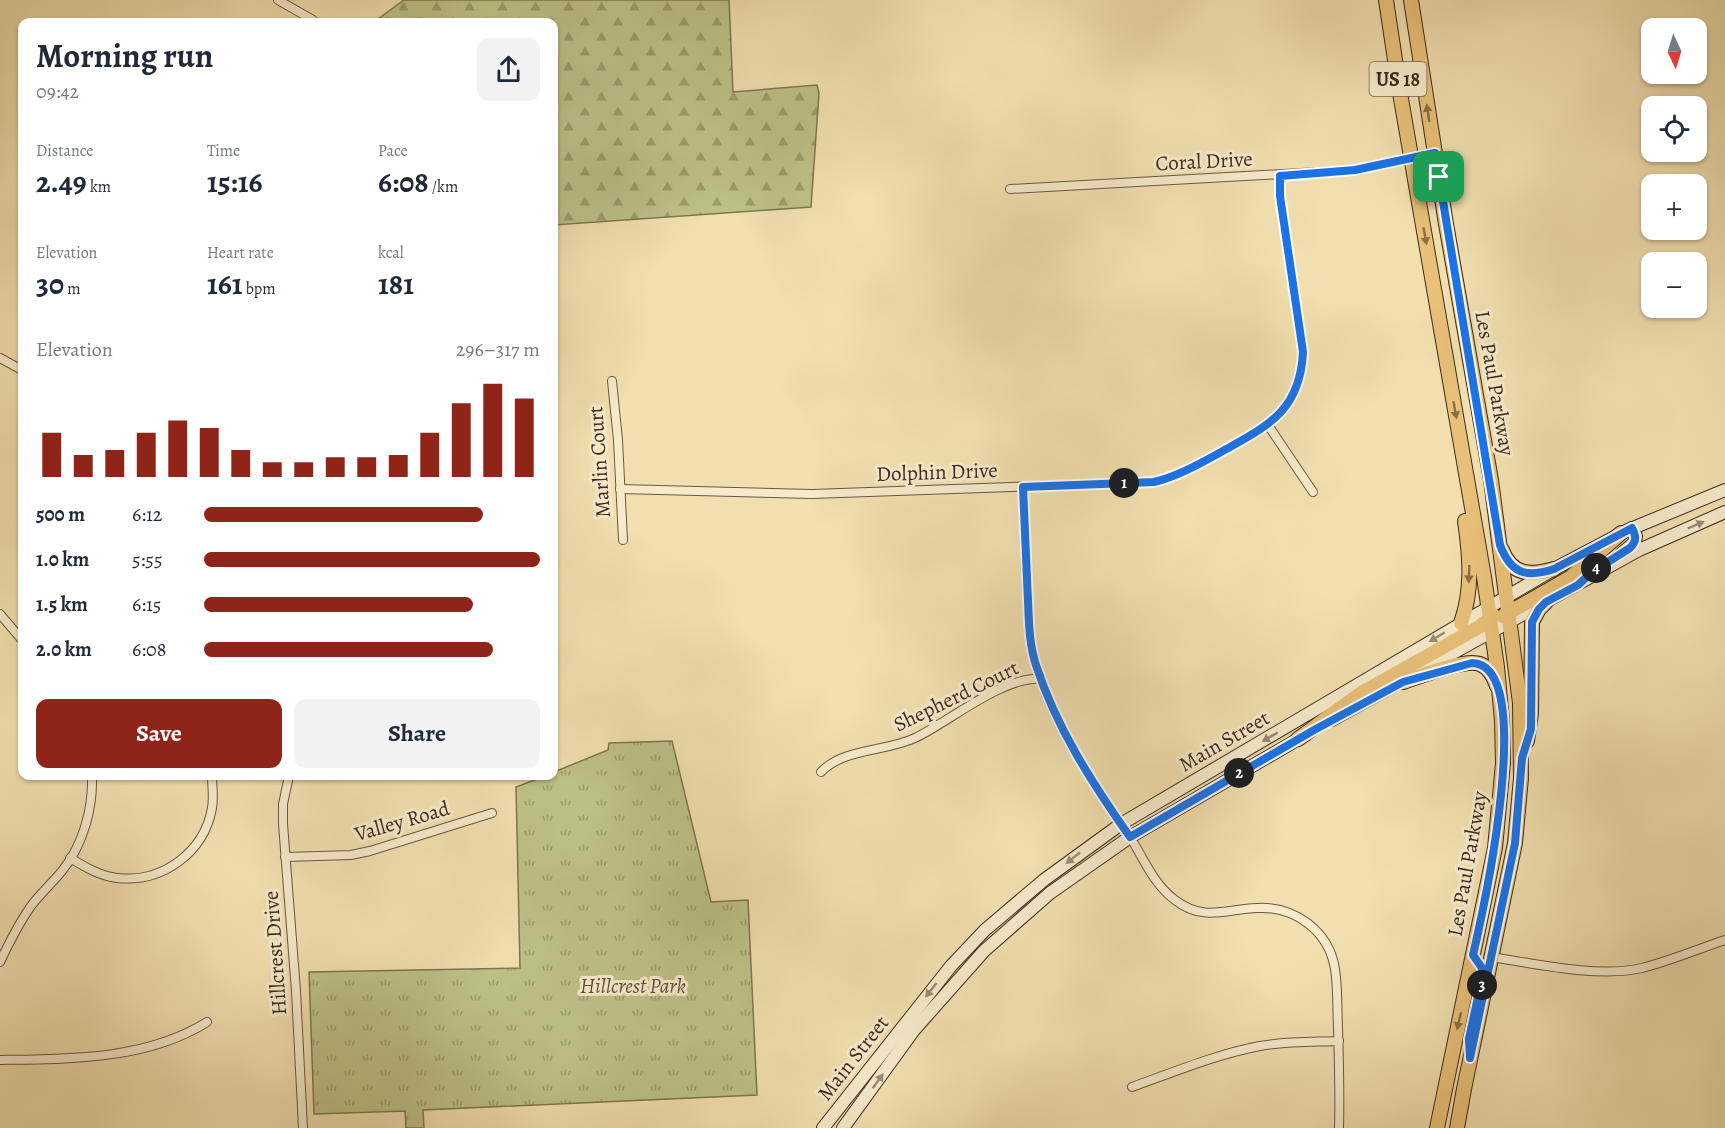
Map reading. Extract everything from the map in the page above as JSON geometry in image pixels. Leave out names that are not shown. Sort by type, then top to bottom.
[{"type":"main road","name":"Les Paul Parkway","points":[[1386,0],[1459,432],[1498,619],[1520,703],[1522,754],[1515,843],[1457,1128]]},
{"type":"main road","points":[[1401,0],[1413,51],[1421,65]]},
{"type":"main road","name":"Les Paul Parkway","points":[[1410,0],[1500,545],[1506,598],[1498,619],[1503,773],[1498,829],[1437,1128]]},
{"type":"main road","points":[[1412,158],[1428,166],[1449,292],[1469,358]]},
{"type":"main road","points":[[1459,432],[1460,484],[1470,564],[1468,594],[1461,623]]},
{"type":"main road","name":"Main Street","points":[[843,1128],[914,1030],[984,951],[1050,893],[1130,837],[1298,739],[1403,682],[1498,619],[1506,598],[1554,569],[1627,531],[1725,490]]},
{"type":"main road","name":"Main Street","points":[[824,1128],[951,966],[985,930],[1044,880],[1121,824],[1461,623],[1498,619],[1546,602],[1639,550],[1725,512]]},
{"type":"main road","points":[[1298,739],[1364,692],[1571,577],[1627,531]]},
{"type":"main road","points":[[1627,531],[1642,537],[1664,539]]},
{"type":"main road","points":[[1578,585],[1592,572],[1633,545],[1636,536],[1627,531]]},
{"type":"main road","points":[[1500,545],[1510,564],[1520,572],[1532,574],[1554,569]]},
{"type":"main road","points":[[1522,754],[1531,729],[1532,622],[1546,602]]},
{"type":"main road","points":[[1403,682],[1452,667],[1477,663],[1491,672],[1500,694]]},
{"type":"main road","points":[[1490,873],[1495,892],[1486,946],[1492,957]]},
{"type":"main road","points":[[1012,926],[1019,912],[1044,890],[1044,880]]},
{"type":"main road","points":[[1470,1058],[1469,1039],[1483,974],[1482,968],[1473,955]]},
{"type":"main road","points":[[842,1104],[854,1113]]},
{"type":"street","points":[[278,0],[310,18]]},
{"type":"street","name":"Coral Drive","points":[[1010,189],[1280,176],[1355,170],[1435,153]]},
{"type":"street","name":"Dolphin Drive","points":[[620,489],[812,494],[1154,482],[1184,472],[1268,425],[1289,402],[1300,377],[1303,362],[1302,342],[1280,196],[1280,176]]},
{"type":"street","points":[[0,358],[18,368]]},
{"type":"street","name":"Marlin Court","points":[[612,381],[623,540]]},
{"type":"street","points":[[1268,425],[1313,492]]},
{"type":"street","points":[[1023,487],[1030,635],[1045,692],[1061,727],[1097,790],[1130,837],[1154,878],[1170,897],[1186,907],[1211,914],[1256,908],[1277,909],[1295,915],[1315,929],[1324,940],[1333,958],[1335,971],[1339,1041],[1339,1128]]},
{"type":"street","points":[[0,614],[18,635]]},
{"type":"street","name":"Shepherd Court","points":[[821,772],[836,759],[887,748],[914,739],[979,701],[1019,681],[1029,677],[1042,679]]},
{"type":"street","points":[[0,962],[2,953],[20,923],[70,858],[81,837],[89,811],[92,780]]},
{"type":"street","points":[[70,858],[99,873],[117,878],[146,877],[171,867],[193,849],[207,825],[212,806],[212,780]]},
{"type":"street","name":"Hillcrest Drive","points":[[288,780],[283,804],[285,856],[296,991],[303,1128]]},
{"type":"street","name":"Valley Road","points":[[285,856],[344,855],[370,851],[492,813]]},
{"type":"street","points":[[1492,957],[1582,970],[1613,972],[1642,968],[1725,940]]},
{"type":"street","points":[[0,1060],[81,1057],[135,1049],[180,1037],[207,1022]]},
{"type":"street","points":[[1132,1087],[1261,1046],[1339,1041]]},
{"type":"green space","points":[[404,0],[729,0],[733,92],[817,85],[819,93],[811,207],[558,225],[558,18],[379,18]]},
{"type":"green space","name":"Hillcrest Park","points":[[672,741],[711,902],[748,900],[757,1095],[423,1110],[424,1128],[406,1128],[405,1111],[314,1114],[309,972],[520,968],[516,787],[534,780],[558,780],[558,770],[608,750],[609,743]]},
{"type":"route","points":[[1435,153],[1439,177],[1500,545],[1504,556],[1520,572],[1540,573],[1554,569],[1632,528],[1636,536],[1630,548],[1592,572],[1578,585],[1546,602],[1532,622],[1531,729],[1522,758],[1515,843],[1470,1058],[1469,1039],[1483,974],[1482,968],[1473,955],[1495,848],[1501,803],[1503,763],[1500,694],[1491,672],[1477,663],[1472,663],[1403,682],[1314,730],[1130,837],[1097,790],[1070,744],[1045,692],[1030,635],[1024,525],[1023,487],[1154,482],[1167,478],[1184,472],[1268,425],[1289,402],[1300,377],[1303,352],[1280,196],[1280,176],[1370,168],[1435,153]]}]
